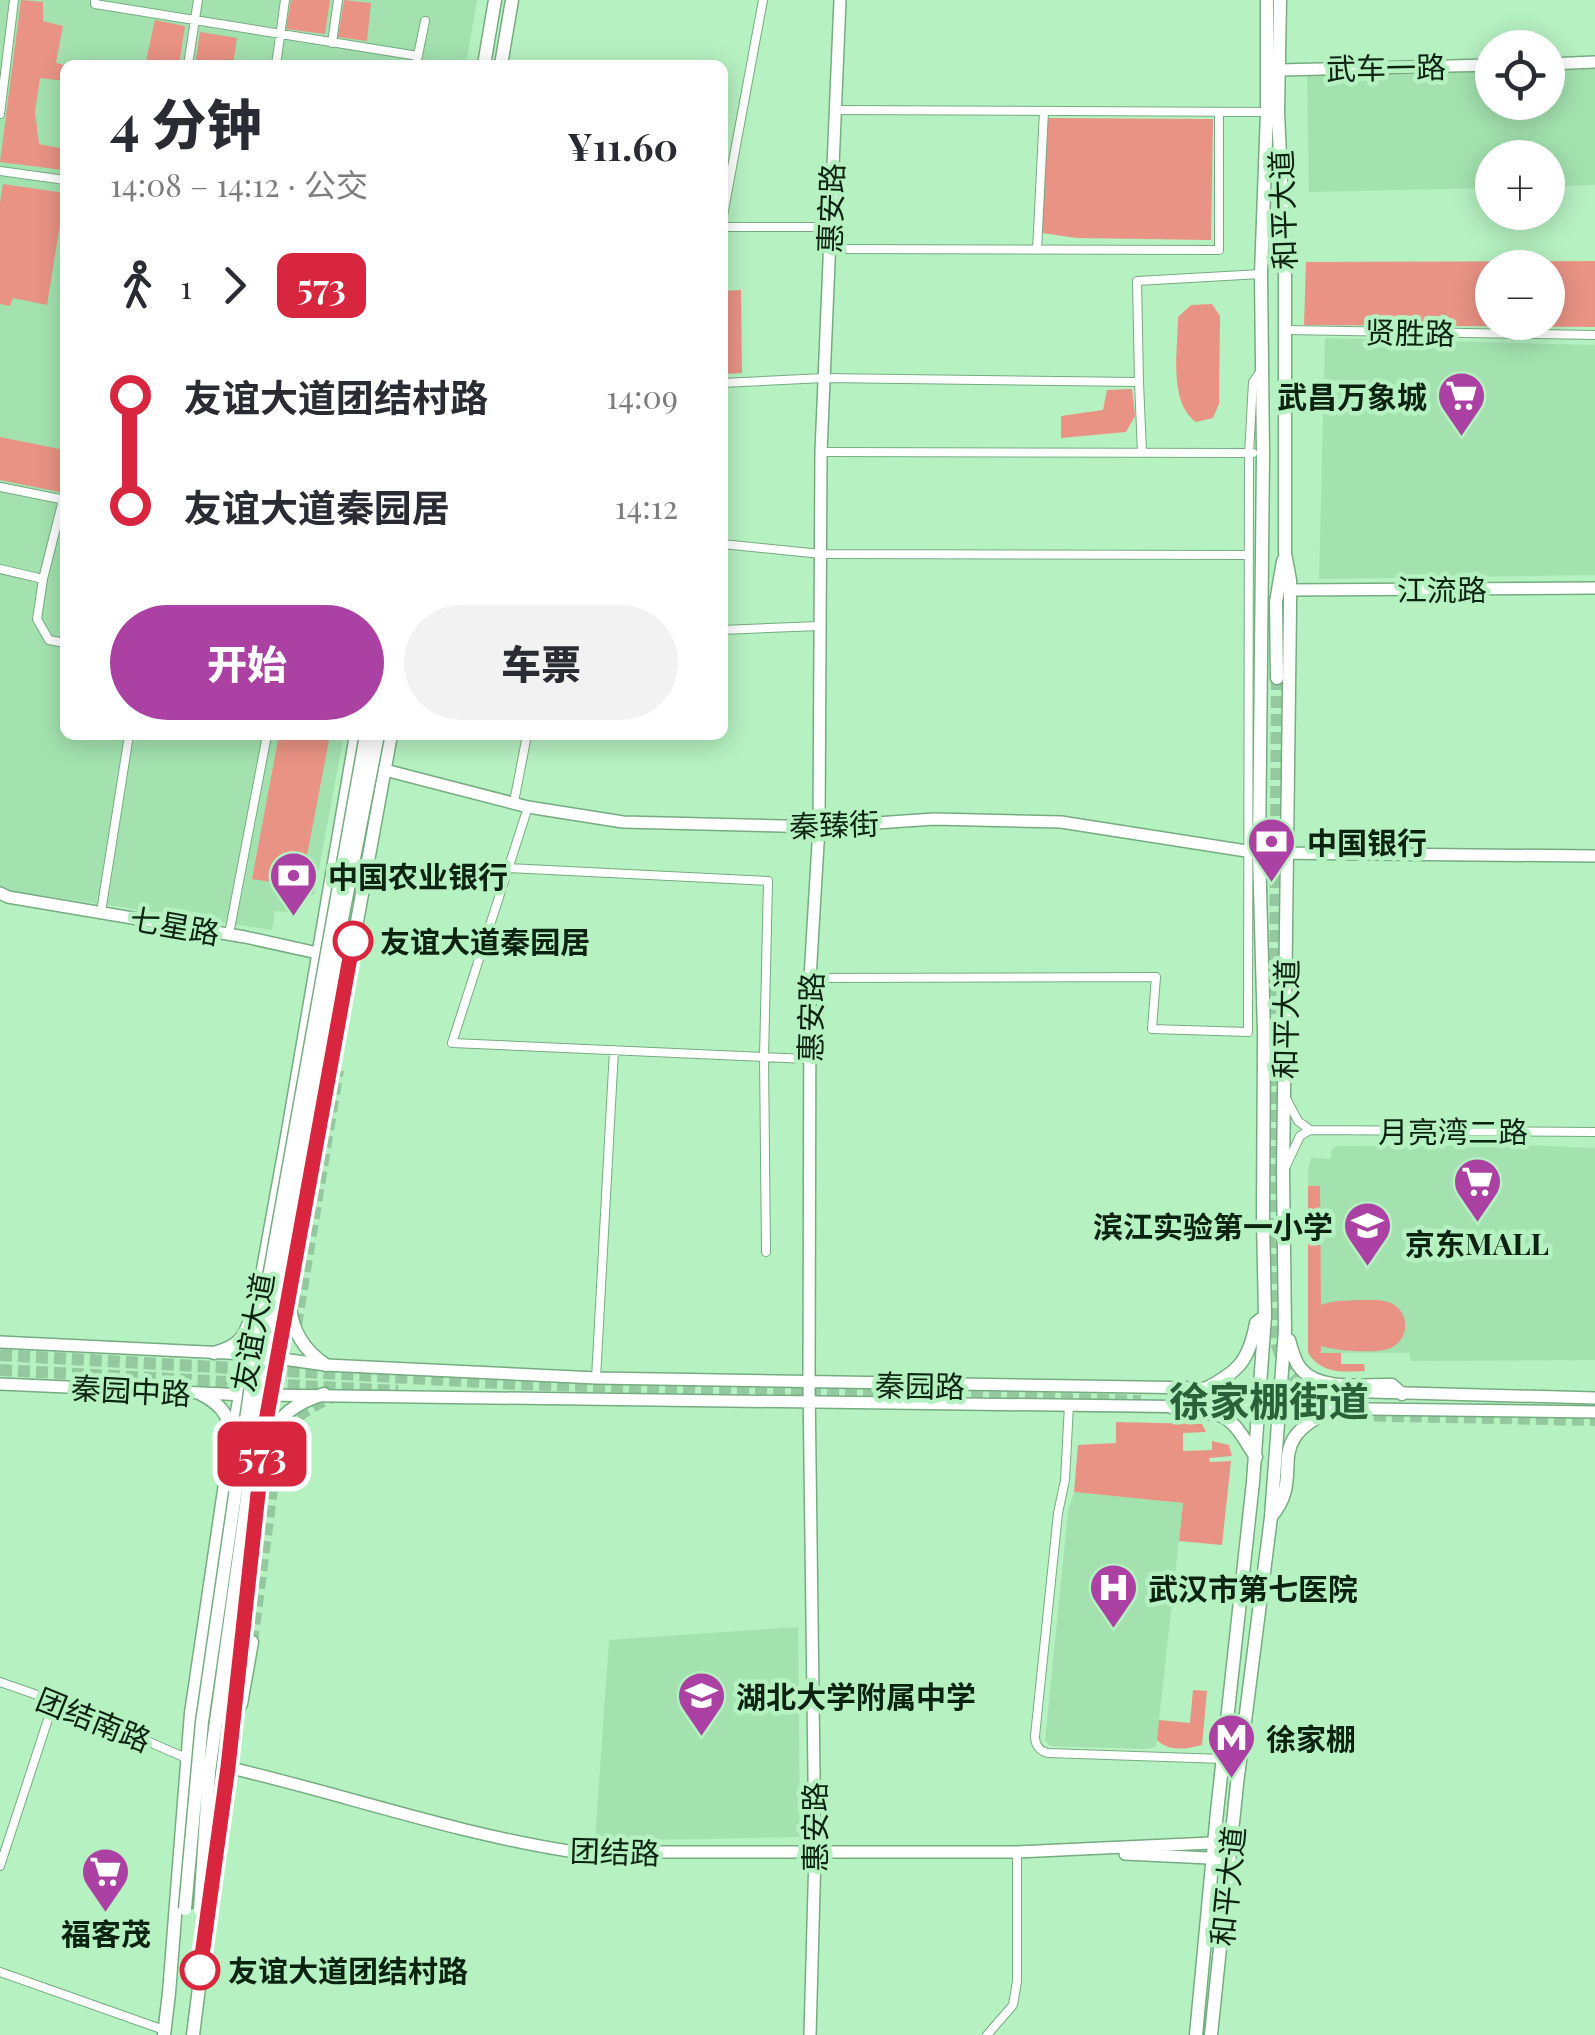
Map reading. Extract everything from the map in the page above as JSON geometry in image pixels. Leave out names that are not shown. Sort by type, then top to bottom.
[{"type":"main road","points":[[485,60],[495,0]]},
{"type":"main road","points":[[501,60],[512,0]]},
{"type":"main road","name":"和平大道","points":[[1211,2035],[1271,1516],[1286,1330],[1283,1172],[1290,590],[1285,554],[1285,267],[1267,0]]},
{"type":"main road","name":"和平大道","points":[[1196,2035],[1256,1457],[1266,1316],[1263,1016],[1253,852],[1256,454],[1262,369],[1261,274],[1272,112],[1279,70],[1280,0]]},
{"type":"main road","points":[[1276,678],[1276,602],[1285,554]]},
{"type":"main road","name":"友谊大道","points":[[165,2033],[186,1758],[230,1450],[355,740]]},
{"type":"main road","points":[[173,1944],[185,1908],[202,1722],[257,1344],[365,740]]},
{"type":"main road","points":[[203,1948],[200,1909],[209,1772],[274,1304],[377,740]]},
{"type":"main road","name":"友谊大道","points":[[192,2035],[228,1767],[266,1394],[278,1357],[390,740]]},
{"type":"main road","points":[[338,1024],[338,1070]]},
{"type":"main road","points":[[290,1288],[295,1332],[326,1365]]},
{"type":"main road","points":[[214,1353],[230,1348],[244,1336],[256,1304]]},
{"type":"main road","points":[[1205,1388],[1230,1376],[1242,1363],[1256,1324],[1266,1316]]},
{"type":"main road","points":[[1286,1330],[1295,1359],[1315,1380],[1326,1384],[1392,1384],[1402,1394]]},
{"type":"main road","points":[[201,1394],[222,1408],[230,1423],[230,1450]]},
{"type":"main road","points":[[255,1510],[271,1435],[280,1419],[298,1404],[324,1394]]},
{"type":"main road","points":[[1172,1407],[1180,1412],[1224,1417],[1256,1457]]},
{"type":"main road","points":[[1271,1516],[1284,1502],[1293,1438],[1313,1419],[1336,1408]]},
{"type":"main road","points":[[230,1740],[242,1704],[252,1642]]},
{"type":"street","points":[[0,114],[14,0]]},
{"type":"street","points":[[95,0],[95,4],[195,18],[417,60],[425,21]]},
{"type":"street","points":[[189,60],[198,0]]},
{"type":"street","points":[[277,60],[284,0]]},
{"type":"street","points":[[332,42],[338,0]]},
{"type":"street","points":[[728,192],[764,0]]},
{"type":"street","name":"惠安路","points":[[810,2035],[815,1852],[809,1401],[810,978],[819,828],[820,452],[840,0]]},
{"type":"street","points":[[1565,63],[1595,62]]},
{"type":"street","name":"武车一路","points":[[1279,70],[1475,65]]},
{"type":"street","points":[[834,110],[1272,112]]},
{"type":"street","points":[[1037,250],[1044,111]]},
{"type":"street","points":[[829,250],[1219,250],[1219,112]]},
{"type":"street","points":[[0,171],[60,179]]},
{"type":"street","points":[[728,224],[830,226]]},
{"type":"street","points":[[1142,453],[1137,280],[1261,274]]},
{"type":"street","name":"贤胜路","points":[[1284,330],[1595,334]]},
{"type":"street","points":[[728,383],[824,378],[1139,382]]},
{"type":"street","points":[[810,978],[1156,978],[1152,1028],[1248,1032],[1253,852],[1249,555],[1256,454],[820,452]]},
{"type":"street","points":[[0,488],[60,499]]},
{"type":"street","points":[[60,515],[37,619],[48,640],[60,643]]},
{"type":"street","points":[[728,545],[822,554],[1249,555]]},
{"type":"street","points":[[0,570],[43,579]]},
{"type":"street","name":"江流路","points":[[1290,590],[1595,588]]},
{"type":"street","points":[[728,630],[819,626]]},
{"type":"street","points":[[100,912],[128,740]]},
{"type":"street","points":[[229,934],[266,740]]},
{"type":"street","points":[[514,802],[526,740]]},
{"type":"street","name":"秦臻街","points":[[385,770],[528,807],[634,823],[819,828],[934,819],[1030,820],[1253,852],[1595,856]]},
{"type":"street","points":[[528,807],[452,1044],[809,1059]]},
{"type":"street","points":[[508,868],[768,881],[764,1057],[766,1252]]},
{"type":"street","name":"七星路","points":[[0,893],[349,960]]},
{"type":"street","points":[[596,1378],[614,1050]]},
{"type":"street","points":[[1283,1172],[1300,1136],[1310,1130],[1298,1121],[1284,1094]]},
{"type":"street","name":"月亮湾二路","points":[[1310,1130],[1595,1132]]},
{"type":"street","name":"秦园中路","points":[[0,1342],[247,1354]]},
{"type":"street","name":"秦园路","points":[[247,1354],[326,1365],[596,1378],[1595,1398]]},
{"type":"street","name":"秦园中路","points":[[0,1384],[266,1394]]},
{"type":"street","name":"秦园路","points":[[266,1394],[1595,1412]]},
{"type":"street","points":[[1069,1405],[1065,1480],[1058,1513],[1036,1744],[1049,1754],[1223,1759]]},
{"type":"street","name":"团结南路","points":[[0,1682],[186,1758]]},
{"type":"street","points":[[0,1866],[54,1701]]},
{"type":"street","name":"团结路","points":[[186,1758],[526,1845],[575,1852],[1017,1852],[1232,1842]]},
{"type":"street","name":"团结路","points":[[1056,1851],[1230,1859]]},
{"type":"street","points":[[987,2035],[1012,2004],[1016,1981],[1017,1852]]},
{"type":"street","points":[[0,1972],[165,2033]]},
{"type":"shaded area","points":[[0,0],[477,0],[467,60],[60,60],[60,740],[343,740],[314,895],[290,893],[288,912],[275,911],[272,930],[0,887]]},
{"type":"shaded area","points":[[21,0],[43,2],[43,21],[63,26],[56,63],[60,64],[60,80],[40,78],[35,112],[39,144],[60,148],[60,170],[0,162]]},
{"type":"shaded area","points":[[291,0],[330,0],[325,34],[286,29]]},
{"type":"shaded area","points":[[344,0],[371,3],[367,41],[338,37]]},
{"type":"shaded area","points":[[155,20],[185,26],[180,60],[146,60]]},
{"type":"shaded area","points":[[200,32],[237,38],[234,60],[196,60]]},
{"type":"shaded area","points":[[1595,69],[1595,185],[1565,186],[1565,140],[1475,140],[1475,188],[1309,192],[1307,75],[1475,71],[1475,120],[1565,120],[1565,70]]},
{"type":"shaded area","points":[[1047,118],[1213,119],[1211,240],[1077,238],[1042,233]]},
{"type":"shaded area","points":[[3,184],[60,192],[60,224],[47,305],[13,298],[10,306],[0,304]]},
{"type":"shaded area","points":[[1475,261],[1475,326],[1304,325],[1306,262]]},
{"type":"shaded area","points":[[1565,261],[1595,261],[1595,327],[1565,327]]},
{"type":"shaded area","points":[[741,290],[742,373],[728,374],[728,291]]},
{"type":"shaded area","points":[[1212,304],[1220,316],[1219,404],[1213,418],[1196,422],[1181,402],[1178,388],[1178,317],[1191,305]]},
{"type":"shaded area","name":"武昌万象城","points":[[1325,338],[1595,345],[1595,575],[1319,579]]},
{"type":"shaded area","points":[[1132,389],[1135,416],[1126,432],[1061,438],[1061,416],[1103,410],[1107,390]]},
{"type":"shaded area","points":[[0,437],[60,449],[60,492],[0,480]]},
{"type":"shaded area","points":[[278,740],[329,740],[301,887],[252,879]]},
{"type":"shaded area","points":[[1337,1146],[1595,1148],[1595,1360],[1411,1361],[1410,1353],[1308,1353],[1311,1158],[1330,1159]]},
{"type":"shaded area","points":[[1308,1186],[1320,1186],[1321,1305],[1384,1301],[1397,1307],[1404,1319],[1402,1338],[1391,1348],[1356,1351],[1321,1346],[1321,1353],[1341,1353],[1341,1364],[1364,1364],[1365,1371],[1326,1368],[1308,1353]]},
{"type":"shaded area","points":[[1116,1422],[1202,1424],[1206,1432],[1183,1433],[1183,1451],[1212,1450],[1212,1441],[1229,1445],[1232,1456],[1209,1458],[1210,1462],[1231,1461],[1222,1545],[1179,1541],[1183,1503],[1074,1492],[1078,1445],[1116,1443]]},
{"type":"shaded area","name":"武汉市第七医院","points":[[1074,1492],[1183,1503],[1156,1747],[1050,1746],[1045,1741],[1068,1511]]},
{"type":"shaded area","name":"湖北大学附属中学","points":[[798,1627],[800,1837],[595,1841],[609,1640]]},
{"type":"shaded area","points":[[1193,1690],[1207,1691],[1202,1745],[1178,1748],[1162,1744],[1157,1740],[1159,1720],[1190,1723]]},
{"type":"tunnel","points":[[1277,678],[1273,1326],[1281,1357],[1297,1380],[1320,1397],[1350,1405]]},
{"type":"tunnel","points":[[296,1325],[338,1070]]},
{"type":"tunnel","points":[[0,1355],[518,1384],[1141,1401]]},
{"type":"tunnel","points":[[0,1370],[398,1391]]},
{"type":"tunnel","points":[[252,1642],[278,1443],[301,1414],[336,1396]]},
{"type":"tunnel","points":[[1248,1413],[1595,1420]]},
{"type":"bus line","name":"573","points":[[200,1970],[228,1767],[266,1421],[353,941]]},
{"type":"place","name":"武昌万象城","points":[[1462,438]]},
{"type":"place","name":"中国银行","points":[[1272,884]]},
{"type":"place","name":"中国农业银行","points":[[293,918]]},
{"type":"place","name":"友谊大道秦园居","points":[[353,941]]},
{"type":"place","name":"京东MALL","points":[[1477,1224]]},
{"type":"place","name":"滨江实验第一小学","points":[[1368,1268]]},
{"type":"place","name":"武汉市第七医院","points":[[1113,1630]]},
{"type":"place","name":"湖北大学附属中学","points":[[701,1738]]},
{"type":"place","name":"徐家棚","points":[[1231,1780]]},
{"type":"place","name":"福客茂","points":[[106,1914]]},
{"type":"place","name":"友谊大道团结村路","points":[[200,1970]]},
{"type":"district","name":"徐家棚街道","points":[[1269,1399]]}]
